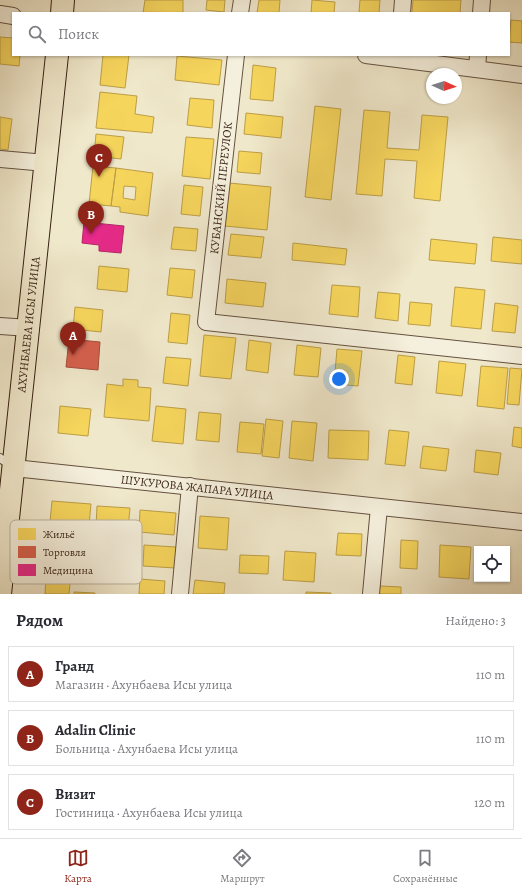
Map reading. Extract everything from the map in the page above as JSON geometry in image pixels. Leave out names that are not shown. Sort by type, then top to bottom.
[{"type":"main road","points":[[62,12],[63,0]]},
{"type":"main road","name":"АХУНБАЕВА ИСЫ УЛИЦА","points":[[0,594],[7,463],[29,328],[57,56]]},
{"type":"street","points":[[240,12],[242,0]]},
{"type":"street","points":[[402,12],[403,0]]},
{"type":"street","points":[[481,12],[482,0]]},
{"type":"street","points":[[0,14],[12,16]]},
{"type":"street","name":"КУБАНСКИЙ ПЕРЕУЛОК","points":[[236,56],[206,322],[522,356]]},
{"type":"street","points":[[382,56],[478,62],[522,75]]},
{"type":"street","points":[[0,158],[46,163]]},
{"type":"street","points":[[0,326],[29,328]]},
{"type":"street","name":"ШУКУРОВА ЖАПАРА УЛИЦА","points":[[7,463],[190,486],[522,522]]},
{"type":"street","points":[[180,594],[190,486]]},
{"type":"street","points":[[371,594],[379,506]]},
{"type":"building: Жильё","points":[[145,0],[183,0],[183,12],[143,12]]},
{"type":"building: Жильё","points":[[207,0],[225,0],[224,12],[206,10]]},
{"type":"building: Жильё","points":[[259,0],[280,0],[279,12],[257,12]]},
{"type":"building: Жильё","points":[[312,0],[335,2],[334,12],[311,12]]},
{"type":"building: Жильё","points":[[360,0],[380,0],[379,12],[359,12]]},
{"type":"building: Жильё","points":[[413,0],[461,0],[460,12],[412,12]]},
{"type":"building: Жильё","points":[[511,20],[522,21],[522,43],[510,42]]},
{"type":"building: Жильё","points":[[0,37],[12,38],[12,56],[20,56],[19,66],[0,64]]},
{"type":"building: Жильё","points":[[103,56],[129,56],[125,88],[100,85]]},
{"type":"building: Жильё","points":[[177,56],[222,60],[219,85],[175,80]]},
{"type":"building: Жильё","points":[[253,65],[276,68],[273,101],[250,99]]},
{"type":"building: Жильё","points":[[100,92],[137,96],[135,114],[154,117],[152,133],[96,128]]},
{"type":"building: Жильё","points":[[190,98],[214,100],[212,128],[187,125]]},
{"type":"building: Жильё","points":[[315,106],[341,109],[331,200],[305,197]]},
{"type":"building: Жильё","points":[[364,110],[390,112],[387,148],[419,150],[422,115],[448,117],[440,201],[414,198],[417,161],[385,159],[382,196],[356,194]]},
{"type":"building: Жильё","points":[[246,113],[283,117],[281,138],[244,134]]},
{"type":"building: Жильё","points":[[0,117],[12,119],[8,150],[0,149]]},
{"type":"building: Жильё","points":[[96,134],[124,137],[121,159],[94,156]]},
{"type":"building: Жильё","points":[[186,137],[214,139],[210,179],[182,176]]},
{"type":"building: Жильё","points":[[239,151],[262,153],[260,174],[237,172]]},
{"type":"building: Жильё","points":[[93,166],[116,168],[111,206],[89,204]]},
{"type":"building: Жильё","points":[[116,168],[153,173],[148,216],[120,212],[120,207],[111,206]],"holes":[[[124,186],[136,187],[135,200],[123,198]]]},
{"type":"building: Жильё","points":[[229,183],[271,187],[267,230],[225,226]]},
{"type":"building: Жильё","points":[[184,185],[203,187],[200,216],[181,214]]},
{"type":"building: Жильё","points":[[174,227],[198,229],[196,251],[171,249]]},
{"type":"building: Жильё","points":[[231,234],[264,237],[261,258],[228,255]]},
{"type":"building: Жильё","points":[[493,237],[522,240],[522,264],[491,261]]},
{"type":"building: Жильё","points":[[431,239],[477,244],[475,264],[429,260]]},
{"type":"building: Жильё","points":[[293,243],[347,249],[345,265],[292,260]]},
{"type":"building: Жильё","points":[[99,266],[129,269],[127,292],[97,289]]},
{"type":"building: Жильё","points":[[170,268],[195,270],[192,298],[167,295]]},
{"type":"building: Жильё","points":[[227,279],[266,283],[263,307],[225,303]]},
{"type":"building: Жильё","points":[[332,285],[360,287],[358,317],[329,314]]},
{"type":"building: Жильё","points":[[455,287],[485,290],[481,329],[451,326]]},
{"type":"building: Жильё","points":[[378,292],[400,294],[398,321],[375,318]]},
{"type":"building: Жильё","points":[[410,302],[432,304],[430,326],[408,324]]},
{"type":"building: Жильё","points":[[495,303],[518,306],[515,333],[492,331]]},
{"type":"building: Жильё","points":[[75,307],[103,310],[101,332],[73,329]]},
{"type":"building: Жильё","points":[[171,313],[190,315],[187,344],[168,342]]},
{"type":"building: Жильё","points":[[204,335],[236,338],[231,379],[200,376]]},
{"type":"building: Жильё","points":[[249,340],[271,343],[268,373],[246,370]]},
{"type":"building: Жильё","points":[[297,345],[321,348],[318,377],[294,375]]},
{"type":"building: Жильё","points":[[337,349],[362,351],[358,386],[334,384]]},
{"type":"building: Жильё","points":[[398,355],[415,357],[412,385],[395,383]]},
{"type":"building: Жильё","points":[[166,357],[191,359],[188,386],[163,383]]},
{"type":"building: Жильё","points":[[439,361],[466,364],[462,396],[436,393]]},
{"type":"building: Жильё","points":[[481,366],[508,368],[504,409],[477,406]]},
{"type":"building: Жильё","points":[[510,368],[522,369],[519,405],[507,404]]},
{"type":"building: Жильё","points":[[123,379],[138,380],[138,387],[151,388],[149,421],[104,417],[107,384],[123,386]]},
{"type":"building: Жильё","points":[[60,406],[91,409],[88,436],[58,433]]},
{"type":"building: Жильё","points":[[156,406],[186,409],[183,444],[152,441]]},
{"type":"building: Жильё","points":[[199,412],[221,414],[219,442],[196,440]]},
{"type":"building: Жильё","points":[[266,419],[283,421],[279,458],[262,456]]},
{"type":"building: Жильё","points":[[292,421],[317,423],[313,461],[289,458]]},
{"type":"building: Жильё","points":[[240,422],[264,424],[261,454],[237,452]]},
{"type":"building: Жильё","points":[[514,427],[522,428],[522,448],[512,446]]},
{"type":"building: Жильё","points":[[329,430],[369,431],[368,460],[328,458]]},
{"type":"building: Жильё","points":[[389,430],[409,432],[405,466],[385,464]]},
{"type":"building: Жильё","points":[[423,446],[449,449],[446,471],[420,468]]},
{"type":"building: Жильё","points":[[476,450],[501,453],[498,475],[474,472]]},
{"type":"building: Жильё","points":[[52,501],[91,504],[89,520],[50,520]]},
{"type":"building: Жильё","points":[[97,506],[130,508],[129,520],[96,520]]},
{"type":"building: Жильё","points":[[140,510],[176,513],[174,535],[142,532],[142,520],[140,520]]},
{"type":"building: Жильё","points":[[200,516],[229,518],[227,550],[198,548]]},
{"type":"building: Жильё","points":[[338,533],[362,534],[361,556],[336,555]]},
{"type":"building: Жильё","points":[[401,540],[418,541],[417,569],[400,568]]},
{"type":"building: Жильё","points":[[144,545],[176,547],[175,568],[143,566]]},
{"type":"building: Жильё","points":[[440,545],[471,547],[469,579],[439,577]]},
{"type":"building: Жильё","points":[[285,551],[316,553],[314,582],[283,580]]},
{"type":"building: Жильё","points":[[240,555],[269,556],[268,574],[239,573]]},
{"type":"building: Жильё","points":[[142,579],[165,581],[164,594],[139,594],[140,584],[142,584]]},
{"type":"building: Жильё","points":[[195,580],[225,583],[224,594],[193,594]]},
{"type":"building: Жильё","points":[[46,584],[70,584],[69,594],[45,594]]},
{"type":"building: Жильё","points":[[380,586],[401,587],[401,594],[379,594]]},
{"type":"building: Жильё","points":[[74,592],[95,593],[95,594],[74,594]]},
{"type":"building: Жильё","points":[[306,592],[331,593],[331,594],[306,594]]},
{"type":"building: Торговля","points":[[69,339],[100,342],[98,370],[66,367]]},
{"type":"building: Медицина","points":[[84,222],[124,226],[121,253],[99,251],[99,245],[82,243]]},
{"type":"place","name":"Визит","points":[[99,177]]},
{"type":"place","name":"Adalin Clinic","points":[[91,234]]},
{"type":"place","name":"Гранд","points":[[73,355]]}]
